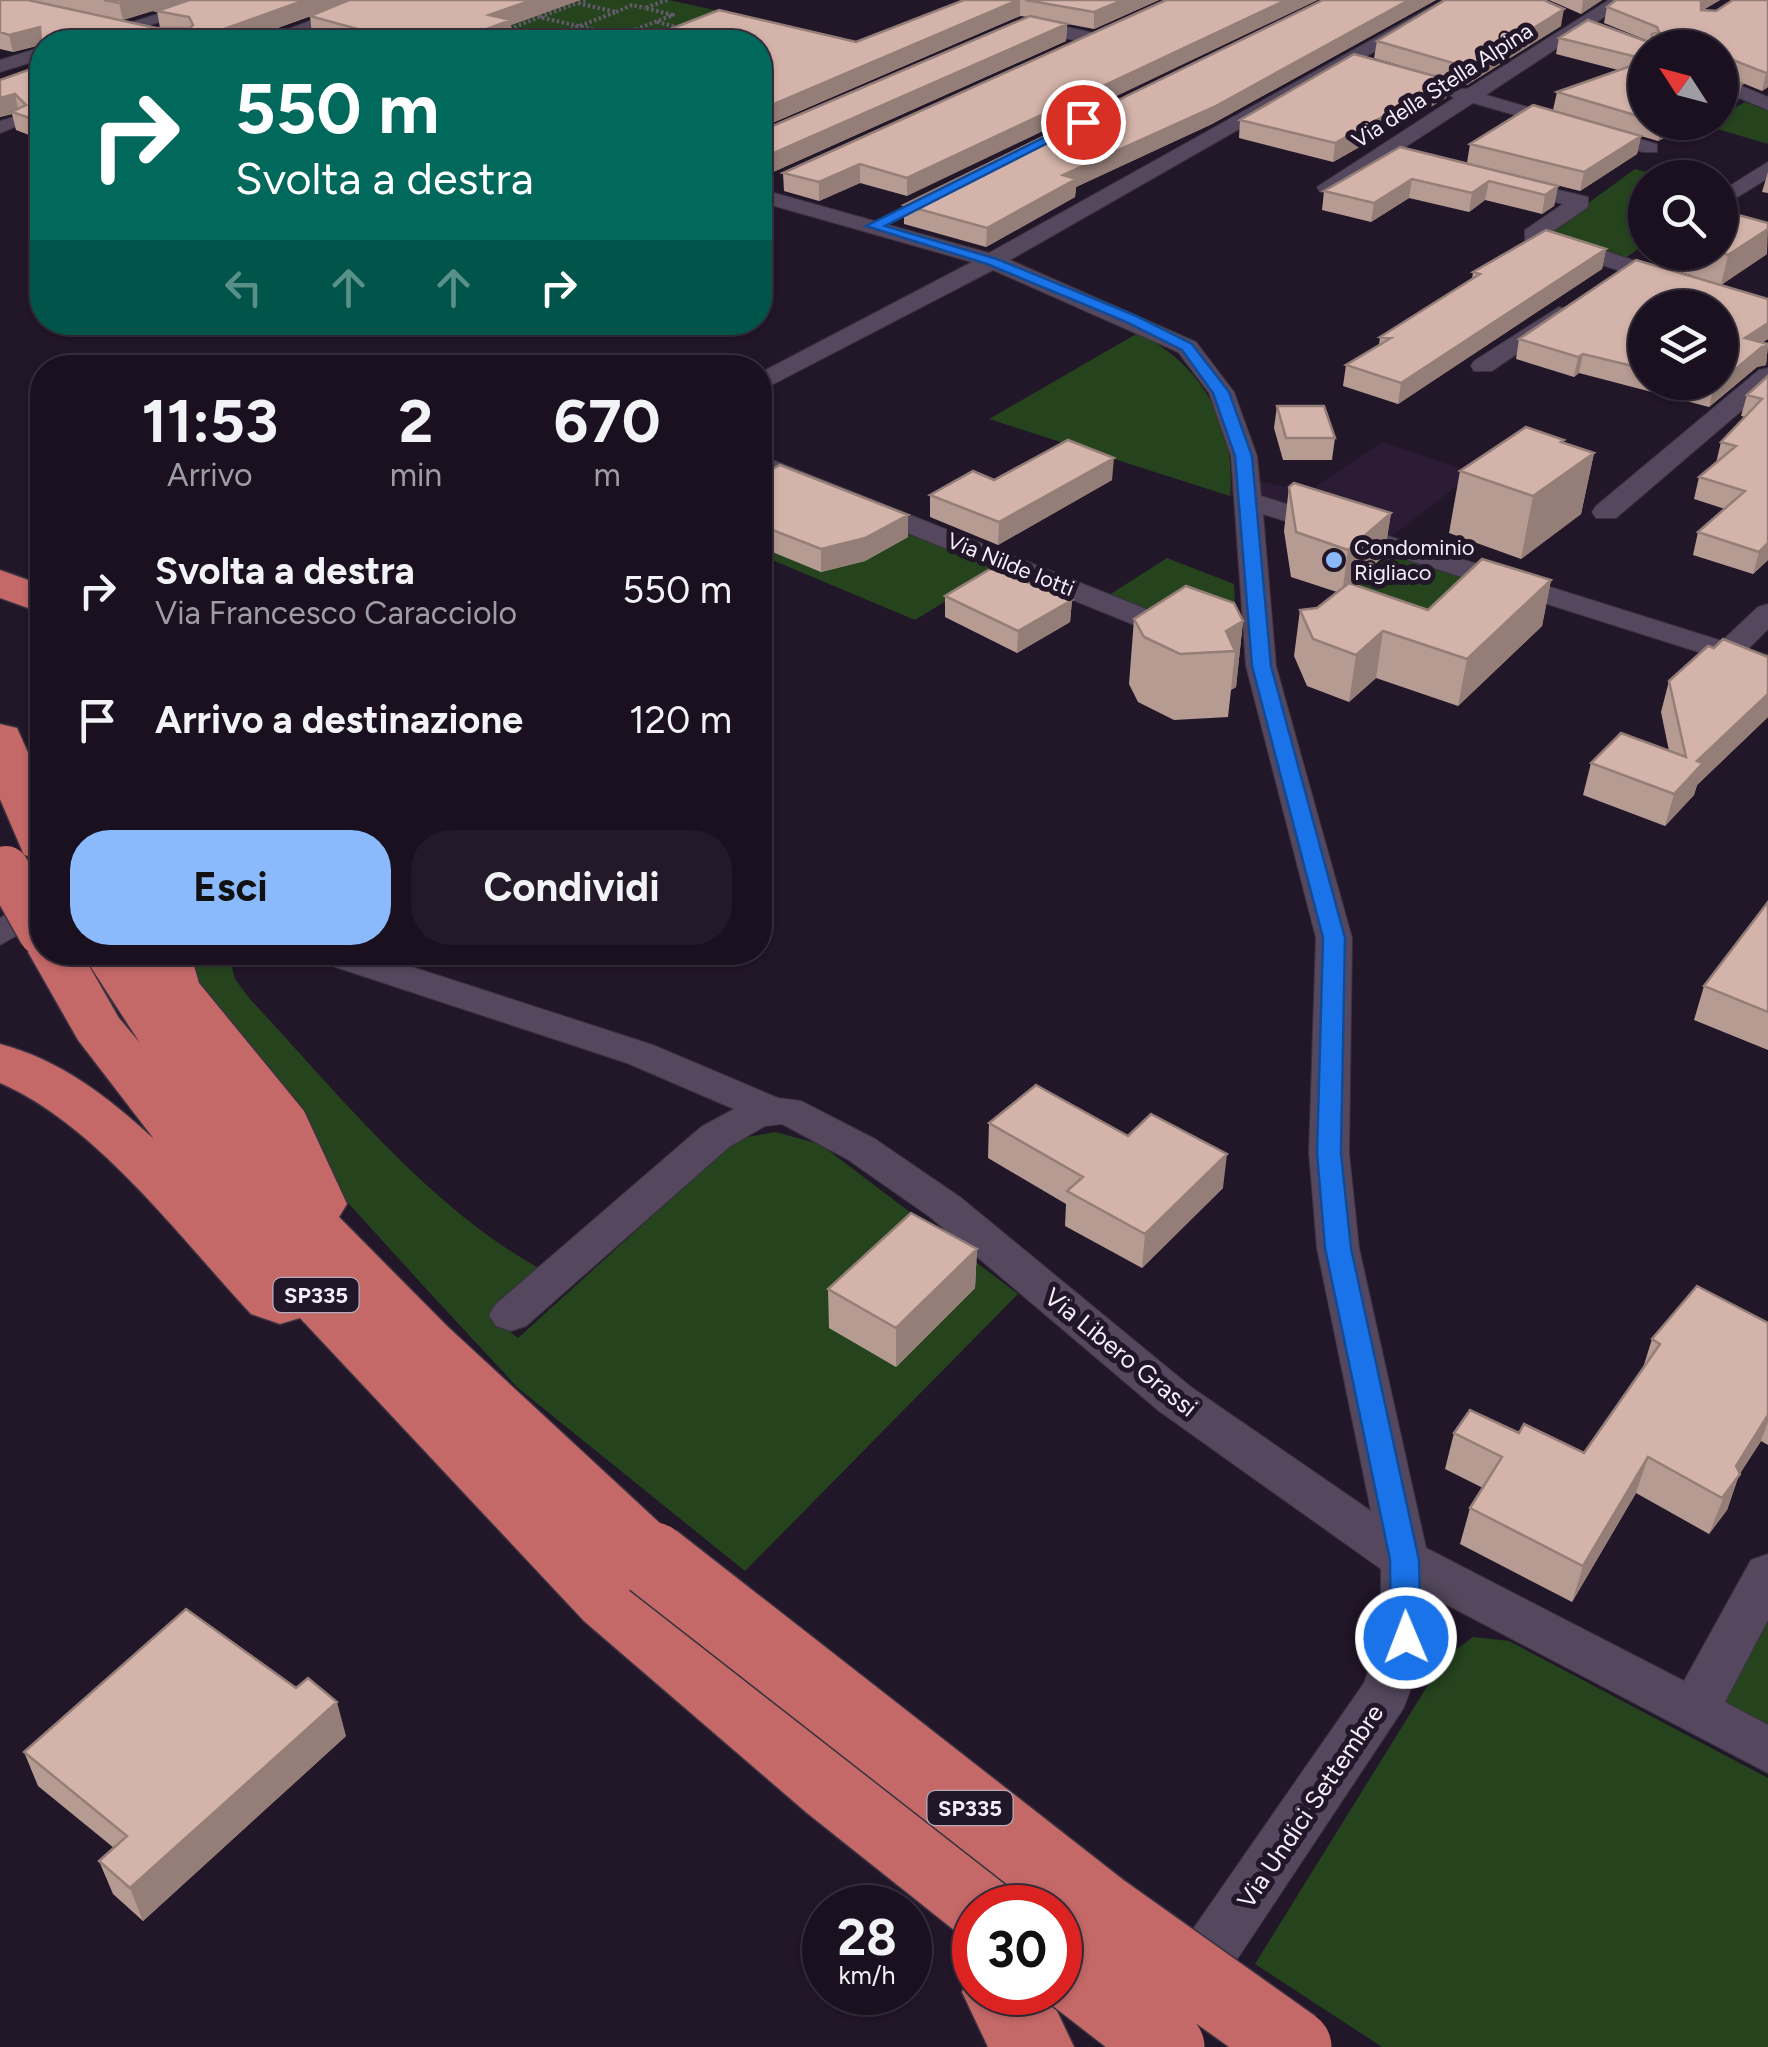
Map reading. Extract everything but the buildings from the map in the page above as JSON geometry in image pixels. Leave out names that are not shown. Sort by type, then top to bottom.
[{"type":"highway","points":[[0,584],[30,595]]},
{"type":"highway","name":"SP335","points":[[0,738],[16,857],[30,883]]},
{"type":"highway","name":"SP335","points":[[71,965],[97,1027],[282,1258],[480,1466],[631,1580],[1294,2047]]},
{"type":"highway","name":"SP335","points":[[83,965],[631,1580],[834,1788],[958,1885]]},
{"type":"highway","points":[[167,965],[173,987],[284,1125],[338,1253]]},
{"type":"highway","points":[[0,1062],[37,1080],[87,1113],[272,1298],[339,1319]]},
{"type":"highway","name":"SP335","points":[[480,1466],[510,1528],[592,1608],[952,1918]]},
{"type":"highway","points":[[1082,1981],[1167,2047]]},
{"type":"highway","points":[[1015,2015],[1032,2047]]},
{"type":"street","points":[[86,22],[122,30],[222,0]]},
{"type":"street","points":[[298,30],[381,0]]},
{"type":"street","points":[[772,378],[992,262],[1456,0]]},
{"type":"street","name":"Via della Stella Alpina","points":[[1328,187],[1622,0]]},
{"type":"street","points":[[320,6],[346,13]]},
{"type":"street","points":[[1556,13],[1614,38]]},
{"type":"street","points":[[992,38],[1027,22],[1105,35],[1061,54]]},
{"type":"street","points":[[0,66],[30,57]]},
{"type":"street","points":[[1348,60],[1383,70]]},
{"type":"street","points":[[1437,86],[1650,148]]},
{"type":"street","points":[[1738,92],[1768,104]]},
{"type":"street","points":[[1385,152],[1420,161]]},
{"type":"street","points":[[1738,189],[1768,168]]},
{"type":"street","points":[[1491,179],[1580,202],[1533,235],[1628,257]]},
{"type":"street","name":"Via Undici Settembre","points":[[772,191],[992,262],[1187,347],[1221,392],[1244,456],[1261,666],[1334,938],[1329,1153],[1338,1248],[1405,1560],[1406,1638],[1386,1694],[1240,1914],[1143,2047]]},
{"type":"street","points":[[873,226],[908,209]]},
{"type":"street","points":[[1483,366],[1628,266]]},
{"type":"street","points":[[1665,270],[1768,312]]},
{"type":"street","points":[[1606,512],[1768,375]]},
{"type":"street","points":[[1737,401],[1768,409]]},
{"type":"street","name":"Via Nilde Iotti","points":[[772,468],[1261,666]]},
{"type":"street","points":[[1245,500],[1768,665]]},
{"type":"street","points":[[1726,652],[1768,613]]},
{"type":"street","points":[[0,934],[30,937]]},
{"type":"street","name":"Via Libero Grassi","points":[[367,965],[640,1054],[775,1112],[787,1110],[860,1149],[945,1207],[1176,1399],[1405,1560],[1768,1750]]},
{"type":"street","points":[[511,1314],[716,1137],[756,1114],[775,1112]]},
{"type":"street","points":[[1694,1711],[1768,1574]]},
{"type":"path","points":[[564,0],[616,12]]},
{"type":"path","points":[[490,25],[509,29],[586,0]]},
{"type":"path","points":[[645,8],[667,0]]},
{"type":"path","points":[[569,30],[632,5],[673,15],[635,30]]},
{"type":"path","points":[[528,13],[595,30]]},
{"type":"path","points":[[656,22],[690,30]]},
{"type":"shaded area","points":[[1382,442],[1474,473],[1387,540],[1285,504],[1230,496],[1232,476],[1309,491]]},
{"type":"green space","points":[[395,0],[669,0],[827,35],[772,41],[772,30],[311,30]]},
{"type":"green space","points":[[1745,102],[1768,111],[1768,144],[1738,135],[1738,106]]},
{"type":"green space","points":[[1628,174],[1628,256],[1624,259],[1547,233]]},
{"type":"green space","points":[[1138,333],[1180,362],[1210,400],[1227,445],[1230,496],[989,419]]},
{"type":"green space","points":[[844,506],[998,569],[915,620],[772,560],[772,548]]},
{"type":"green space","points":[[1393,553],[1490,583],[1429,640],[1332,607]]},
{"type":"green space","points":[[1167,558],[1234,584],[1237,650],[1106,597]]},
{"type":"green space","points":[[185,965],[231,965],[235,979],[249,998],[388,1148],[464,1217],[546,1272],[494,1319],[518,1338],[737,1139],[775,1132],[820,1144],[1018,1294],[745,1571],[518,1388],[341,1195],[200,998]]},
{"type":"green space","points":[[1768,1619],[1768,1734],[1719,1709]]},
{"type":"green space","points":[[1473,1637],[1509,1641],[1768,1778],[1768,2047],[1382,2047],[1255,1964],[1444,1659]]},
{"type":"place","name":"Condominio Rigliaco","points":[[1334,560]]},
{"type":"route","points":[[1083,122],[873,226],[992,262],[1129,318],[1187,347],[1221,392],[1244,456],[1261,666],[1334,938],[1329,1153],[1338,1248],[1405,1560],[1406,1638]]}]
